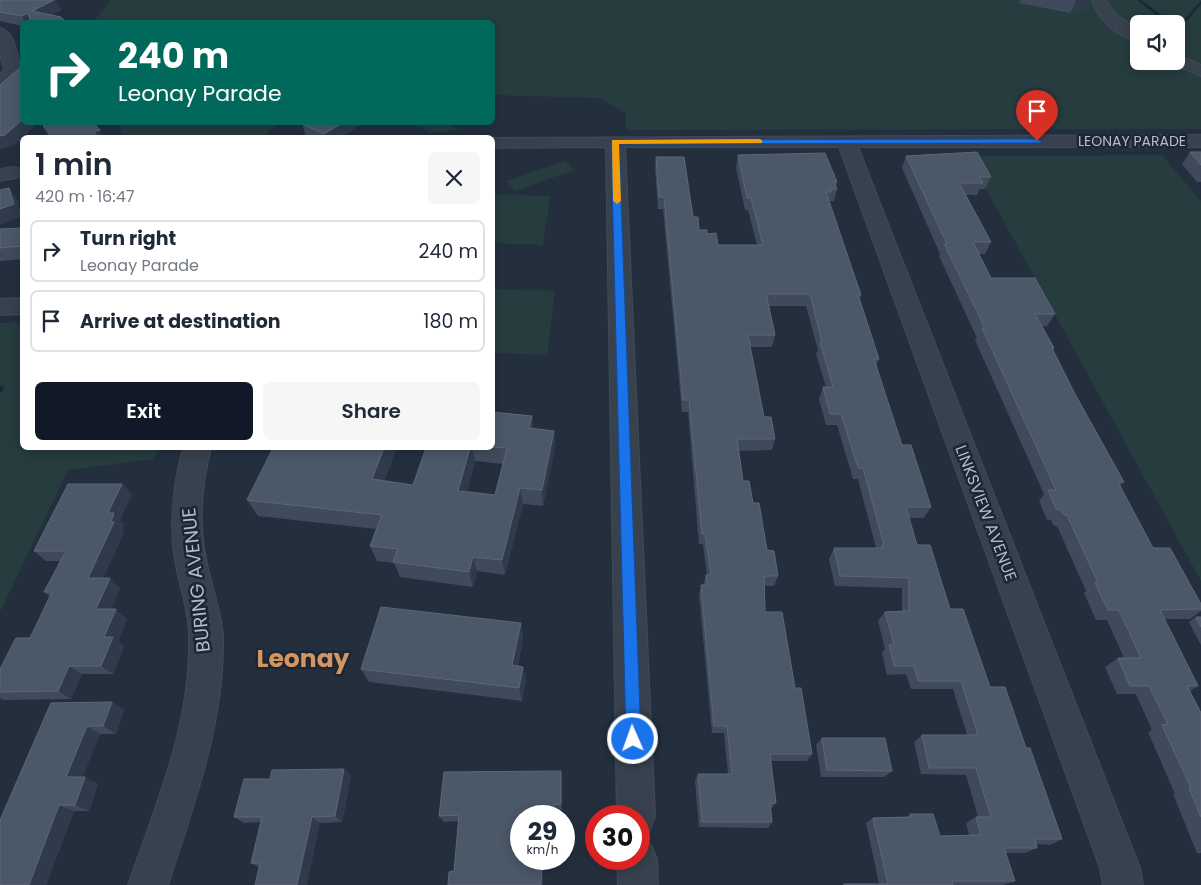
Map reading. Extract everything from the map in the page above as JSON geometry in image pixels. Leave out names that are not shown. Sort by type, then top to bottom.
[{"type":"street","points":[[1099,0],[1102,10],[1108,16],[1130,31]]},
{"type":"street","points":[[0,33],[3,35],[13,71],[9,76],[0,79]]},
{"type":"street","points":[[1185,63],[1201,71]]},
{"type":"street","name":"LEONAY PARADE","points":[[495,142],[1201,141]]},
{"type":"street","points":[[615,142],[636,805]]},
{"type":"street","name":"LINKSVIEW AVENUE","points":[[846,142],[1120,868],[1123,885]]},
{"type":"street","points":[[0,307],[20,306]]},
{"type":"street","name":"BURING AVENUE","points":[[148,885],[188,762],[196,728],[204,676],[206,635],[186,529],[190,470],[195,450]]},
{"type":"street","points":[[637,870],[638,885]]},
{"type":"green space","points":[[111,0],[1201,0],[1201,129],[626,130],[626,113],[601,98],[495,95],[495,20],[95,20]]},
{"type":"green space","points":[[119,125],[277,125],[267,133],[271,135],[123,135]]},
{"type":"green space","points":[[414,125],[449,125],[460,130],[432,133]]},
{"type":"green space","points":[[1162,155],[1201,201],[1201,581],[968,156]]},
{"type":"green space","points":[[565,161],[574,170],[515,191],[506,181]]},
{"type":"green space","points":[[495,194],[550,196],[543,245],[495,243]]},
{"type":"green space","points":[[495,289],[555,291],[547,355],[495,353]]},
{"type":"green space","points":[[0,323],[20,323],[20,450],[157,450],[153,459],[68,470],[0,612]]},
{"type":"building","points":[[0,0],[54,0],[32,11],[61,17],[64,20],[30,20],[28,13],[22,16],[0,12]]},
{"type":"building","points":[[20,68],[20,122],[5,135],[0,136],[0,85]]},
{"type":"building","points":[[96,125],[100,130],[94,132],[96,135],[51,135],[43,126]]},
{"type":"building","points":[[304,125],[339,125],[324,134]]},
{"type":"building","points":[[977,152],[991,177],[979,177],[983,183],[959,183],[991,242],[973,242],[991,278],[1035,278],[1055,314],[1035,314],[1054,348],[1052,348],[1075,394],[1124,482],[1118,482],[1153,548],[1170,548],[1201,604],[1201,609],[1160,610],[1198,686],[1187,686],[1201,713],[1201,817],[1189,788],[1191,788],[1162,725],[1168,724],[1149,686],[1130,686],[1118,658],[1141,658],[1119,610],[1108,610],[1095,583],[1098,583],[1067,515],[1064,515],[1060,509],[1056,509],[1048,490],[1056,490],[982,328],[985,328],[944,244],[947,244],[906,156]]},
{"type":"building","points":[[1190,152],[1201,152],[1201,165]]},
{"type":"building","points":[[825,153],[837,182],[834,182],[837,189],[830,189],[831,192],[826,192],[861,295],[858,295],[879,359],[874,359],[902,445],[911,445],[931,507],[906,507],[917,545],[930,545],[950,609],[963,609],[990,687],[1005,687],[1026,748],[1030,748],[1062,839],[1035,839],[1037,848],[1004,848],[1015,881],[952,881],[953,885],[844,885],[888,884],[873,818],[911,817],[910,814],[933,814],[940,836],[981,835],[976,817],[991,817],[976,768],[929,768],[922,735],[978,735],[961,681],[918,681],[914,666],[894,666],[889,645],[894,644],[885,612],[909,611],[909,578],[840,576],[834,548],[883,548],[882,545],[884,545],[863,468],[858,468],[841,414],[830,414],[823,387],[833,387],[820,342],[822,342],[810,294],[766,294],[775,335],[748,335],[764,417],[771,417],[775,439],[737,439],[743,481],[749,481],[753,503],[759,503],[767,550],[774,551],[778,576],[764,576],[765,612],[782,612],[795,688],[801,688],[812,754],[770,754],[776,803],[770,803],[772,822],[702,822],[698,774],[732,774],[727,726],[714,726],[701,585],[707,585],[706,575],[711,575],[705,534],[702,534],[689,400],[683,400],[664,197],[659,197],[656,157],[684,157],[693,217],[698,217],[699,230],[707,230],[707,234],[716,233],[718,245],[763,245],[751,198],[747,198],[738,155]]},
{"type":"building","points":[[9,188],[14,204],[0,209],[0,190]]},
{"type":"building","points":[[20,228],[20,246],[0,248],[0,229]]},
{"type":"building","points":[[495,412],[532,416],[529,428],[554,431],[542,490],[520,488],[502,560],[473,557],[469,572],[393,562],[398,549],[370,546],[382,515],[247,500],[272,450],[383,450],[372,479],[413,485],[425,450],[469,450],[458,491],[495,495],[507,448],[495,447]]},
{"type":"building","points":[[68,484],[122,484],[108,513],[114,513],[111,522],[114,522],[88,578],[110,578],[96,609],[116,609],[104,637],[113,637],[101,666],[69,666],[58,691],[0,692],[0,669],[16,638],[30,638],[52,592],[44,592],[66,551],[34,551]]},
{"type":"building","points":[[381,607],[521,623],[512,665],[523,667],[519,688],[361,669]]},
{"type":"building","points":[[1196,617],[1201,617],[1201,627]]},
{"type":"building","points":[[112,702],[103,726],[87,726],[66,777],[85,777],[75,805],[59,805],[29,885],[0,885],[0,820],[51,703]]},
{"type":"building","points":[[822,738],[885,738],[892,771],[827,770]]},
{"type":"building","points":[[344,769],[335,816],[312,817],[297,885],[255,885],[260,863],[251,863],[262,817],[234,817],[244,779],[270,779],[272,770]]},
{"type":"building","points":[[561,771],[561,804],[510,805],[510,870],[542,870],[541,885],[448,885],[449,872],[454,871],[459,815],[439,816],[444,772]]},
{"type":"waterway","points":[[1139,0],[1164,19],[1178,24],[1186,20],[1201,2]]},
{"type":"slow traffic","points":[[617,201],[615,142],[759,142]]},
{"type":"district","name":"Leonay","points":[[303,658]]},
{"type":"route","points":[[633,739],[615,142],[1037,141]]}]
